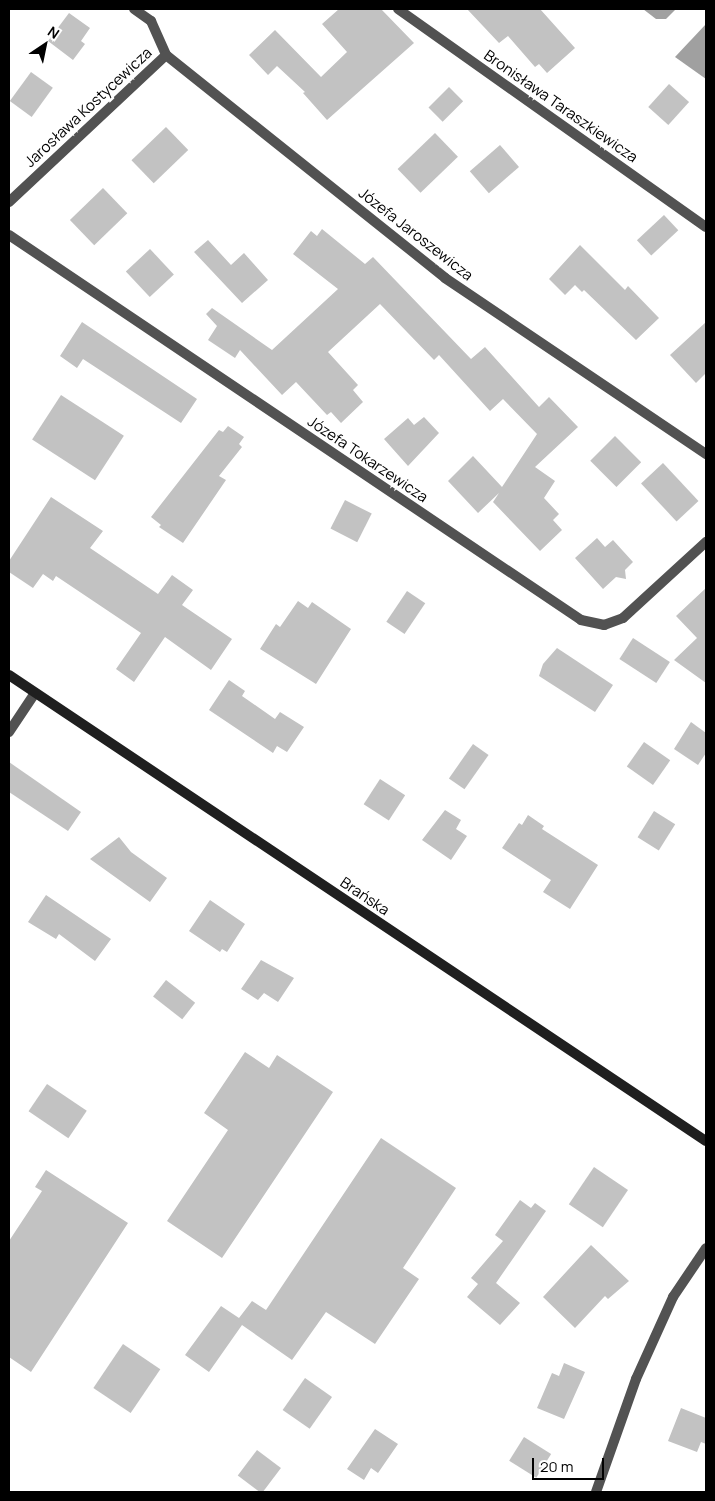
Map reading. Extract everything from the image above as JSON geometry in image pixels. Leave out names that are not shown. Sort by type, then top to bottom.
[{"type":"street","name":"Józefa Jaroszewicza","points":[[134,9],[151,21],[166,55],[446,278],[706,454]]},
{"type":"street","name":"Bronisława Taraszkiewicza","points":[[398,9],[706,227]]},
{"type":"street","name":"Jarosława Kostycewicza","points":[[9,202],[166,55]]},
{"type":"street","name":"Józefa Tokarzewicza","points":[[9,235],[580,620],[604,625],[623,618],[706,542]]},
{"type":"street","name":"Brańska","points":[[9,675],[706,1141]]},
{"type":"street","points":[[9,732],[35,693]]},
{"type":"street","points":[[596,1492],[636,1379],[673,1297],[706,1248]]},
{"type":"shaded area","points":[[643,9],[676,9],[666,19],[656,19]]},
{"type":"shaded area","points":[[706,24],[706,79],[675,57]]},
{"type":"building","points":[[339,9],[381,9],[414,43],[327,120],[303,93],[305,92],[277,66],[268,75],[249,55],[275,30],[321,77],[347,52],[322,24]]},
{"type":"building","points":[[467,9],[540,9],[575,48],[547,73],[539,64],[535,67],[508,36],[499,43]]},
{"type":"building","points":[[69,13],[90,28],[81,41],[85,44],[73,60],[48,41]]},
{"type":"building","points":[[31,72],[53,88],[32,117],[10,101]]},
{"type":"building","points":[[669,84],[689,102],[668,125],[648,107]]},
{"type":"building","points":[[449,87],[463,101],[443,122],[428,108]]},
{"type":"building","points":[[166,127],[188,150],[154,183],[131,160]]},
{"type":"building","points":[[435,133],[458,157],[421,193],[398,169]]},
{"type":"building","points":[[500,145],[519,167],[489,193],[470,171]]},
{"type":"building","points":[[103,188],[127,213],[94,245],[70,220]]},
{"type":"building","points":[[664,215],[678,230],[651,256],[637,240]]},
{"type":"building","points":[[322,229],[365,264],[373,257],[471,359],[485,347],[539,407],[549,397],[578,427],[535,467],[555,481],[544,498],[559,514],[553,520],[562,530],[540,551],[493,502],[499,493],[478,513],[448,481],[473,456],[502,487],[537,434],[503,399],[490,411],[439,355],[434,360],[380,304],[328,352],[358,385],[353,390],[363,402],[341,423],[331,412],[327,415],[296,382],[282,395],[240,350],[235,358],[208,340],[217,326],[206,314],[212,308],[272,350],[338,289],[293,254],[311,231],[317,236]]},
{"type":"building","points":[[208,240],[231,265],[244,253],[268,280],[242,303],[194,252]]},
{"type":"building","points":[[580,245],[625,290],[628,286],[659,318],[636,340],[584,290],[582,292],[575,285],[565,295],[549,279]]},
{"type":"building","points":[[150,249],[174,275],[150,297],[126,272]]},
{"type":"building","points":[[82,322],[197,399],[181,423],[83,359],[77,368],[60,356]]},
{"type":"building","points":[[706,322],[706,373],[696,383],[670,355]]},
{"type":"building","points":[[61,395],[124,436],[95,480],[32,439]]},
{"type":"building","points":[[424,417],[439,433],[408,466],[384,439],[408,418],[414,425]]},
{"type":"building","points":[[228,426],[244,437],[239,444],[242,447],[219,476],[226,480],[183,543],[159,527],[161,525],[151,517],[219,430],[223,432]]},
{"type":"building","points":[[615,436],[641,462],[616,487],[590,461]]},
{"type":"building","points":[[663,463],[698,501],[677,521],[641,483]]},
{"type":"building","points":[[51,497],[103,531],[90,548],[158,594],[172,575],[193,590],[182,605],[232,639],[211,670],[165,637],[134,682],[116,669],[141,633],[56,576],[53,581],[43,574],[33,588],[9,572],[9,561]]},
{"type":"building","points":[[345,500],[372,514],[357,542],[330,529]]},
{"type":"building","points":[[597,538],[605,547],[613,540],[633,562],[625,570],[626,579],[616,577],[603,589],[575,558]]},
{"type":"building","points":[[706,588],[706,683],[674,660],[697,638],[676,616]]},
{"type":"building","points":[[407,591],[425,603],[405,634],[386,622]]},
{"type":"building","points":[[298,601],[308,608],[312,602],[351,629],[316,684],[260,649],[276,624],[280,627]]},
{"type":"building","points":[[633,638],[670,662],[656,683],[619,659]]},
{"type":"building","points":[[557,648],[613,685],[595,712],[539,676],[543,664]]},
{"type":"building","points":[[229,680],[245,691],[242,696],[275,719],[280,712],[304,727],[287,752],[277,746],[273,753],[209,710]]},
{"type":"building","points":[[691,722],[706,733],[706,753],[698,765],[674,749]]},
{"type":"building","points":[[644,742],[670,760],[653,785],[627,767]]},
{"type":"building","points":[[473,744],[489,755],[464,789],[449,778]]},
{"type":"building","points":[[9,762],[81,812],[68,831],[9,792]]},
{"type":"building","points":[[380,779],[405,795],[389,820],[364,804]]},
{"type":"building","points":[[445,810],[461,820],[456,829],[467,836],[451,860],[422,840]]},
{"type":"building","points":[[654,811],[675,824],[659,851],[638,837]]},
{"type":"building","points":[[528,815],[544,826],[542,829],[598,865],[570,909],[543,892],[551,880],[502,848],[519,823],[522,825]]},
{"type":"building","points":[[119,837],[131,852],[167,878],[150,902],[90,859]]},
{"type":"building","points":[[46,895],[111,939],[95,961],[59,934],[56,939],[28,922]]},
{"type":"building","points":[[210,900],[245,924],[227,952],[222,949],[220,952],[189,931]]},
{"type":"building","points":[[261,960],[294,978],[278,1002],[264,993],[258,1000],[241,989]]},
{"type":"building","points":[[166,980],[195,1003],[182,1019],[153,997]]},
{"type":"building","points":[[245,1052],[269,1068],[277,1055],[333,1092],[222,1258],[167,1221],[228,1130],[204,1113]]},
{"type":"building","points":[[47,1084],[87,1111],[68,1138],[29,1111]]},
{"type":"building","points":[[381,1138],[456,1188],[403,1268],[419,1279],[375,1344],[326,1312],[292,1360],[242,1325],[209,1372],[185,1355],[221,1306],[239,1318],[252,1301],[266,1310]]},
{"type":"building","points":[[594,1167],[628,1190],[603,1227],[569,1204]]},
{"type":"building","points":[[46,1170],[128,1223],[31,1372],[9,1357],[9,1241],[42,1191],[35,1187]]},
{"type":"building","points":[[520,1200],[531,1208],[535,1203],[546,1211],[496,1283],[520,1303],[500,1325],[467,1297],[478,1284],[471,1278],[503,1241],[495,1235]]},
{"type":"building","points":[[591,1245],[629,1281],[608,1299],[605,1296],[575,1328],[543,1297]]},
{"type":"building","points":[[123,1344],[160,1369],[131,1413],[93,1388]]},
{"type":"building","points":[[564,1363],[585,1372],[564,1419],[537,1408],[552,1373],[559,1376]]},
{"type":"building","points":[[305,1378],[332,1397],[310,1429],[283,1410]]},
{"type":"building","points":[[681,1408],[706,1418],[706,1444],[701,1442],[697,1452],[668,1441]]},
{"type":"building","points":[[375,1429],[398,1444],[378,1473],[371,1468],[364,1480],[347,1469]]},
{"type":"building","points":[[524,1437],[551,1454],[536,1478],[509,1461]]},
{"type":"building","points":[[257,1450],[281,1468],[263,1492],[260,1492],[238,1476]]}]
